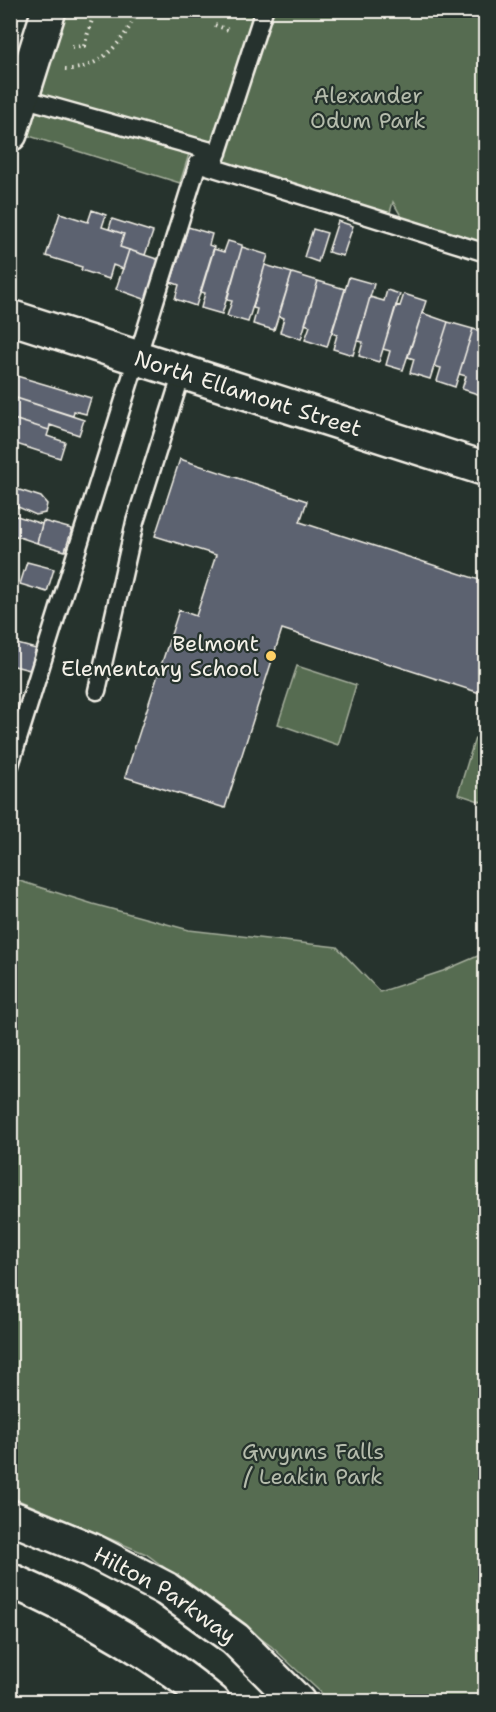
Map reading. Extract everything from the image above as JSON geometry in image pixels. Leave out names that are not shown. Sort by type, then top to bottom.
[{"type":"street","points":[[10,134],[49,10]]},
{"type":"street","name":"North Ellamont Street","points":[[10,317],[486,469]]},
{"type":"street","name":"Hilton Parkway","points":[[10,1517],[91,1550],[166,1589],[235,1639],[298,1701]]},
{"type":"street","points":[[10,1580],[64,1603],[135,1644],[213,1701]]},
{"type":"lane","points":[[215,160],[264,10]]},
{"type":"lane","points":[[22,98],[215,160],[486,253]]},
{"type":"lane","points":[[10,765],[198,164],[215,160]]},
{"type":"lane","points":[[97,691],[135,522],[182,373]]},
{"type":"path","points":[[62,47],[84,46],[95,10]]},
{"type":"path","points":[[55,68],[78,69],[92,66],[110,52],[138,10]]},
{"type":"green space","name":"Alexander Odum Park","points":[[66,11],[485,11],[485,246],[404,221],[393,202],[389,216],[189,154],[180,183],[26,135]]},
{"type":"green space","points":[[297,666],[356,685],[338,745],[278,724]]},
{"type":"green space","points":[[475,738],[485,741],[485,803],[458,794]]},
{"type":"green space","name":"Gwynns Falls / Leakin Park","points":[[10,878],[93,904],[189,930],[337,947],[380,992],[443,971],[485,953],[485,1701],[330,1701],[271,1646],[146,1554],[11,1497]]},
{"type":"building","points":[[92,210],[106,215],[102,227],[124,234],[120,247],[129,250],[123,269],[113,265],[109,279],[81,270],[82,267],[46,256],[60,213],[88,222]]},
{"type":"building","points":[[112,219],[153,232],[145,255],[120,247],[124,234],[109,229]]},
{"type":"building","points":[[338,221],[353,226],[343,256],[328,252]]},
{"type":"building","points":[[188,227],[212,234],[209,245],[214,247],[196,306],[175,299],[179,285],[171,282]]},
{"type":"building","points":[[313,229],[327,233],[318,262],[304,257]]},
{"type":"building","points":[[228,241],[242,245],[242,247],[222,314],[201,308],[205,293],[201,292],[214,249],[224,252]]},
{"type":"building","points":[[242,247],[268,255],[248,322],[227,316],[232,301],[227,300]]},
{"type":"building","points":[[129,250],[160,260],[147,300],[116,289]]},
{"type":"building","points":[[265,265],[292,273],[274,330],[253,324],[257,309],[253,308]]},
{"type":"building","points":[[292,273],[318,281],[301,339],[280,332],[284,318],[279,316]]},
{"type":"building","points":[[349,277],[374,284],[353,355],[333,349],[337,335],[332,333]]},
{"type":"building","points":[[318,281],[345,289],[327,347],[305,340],[310,326],[305,324]]},
{"type":"building","points":[[387,290],[400,294],[379,362],[359,356],[363,342],[358,341],[370,297],[384,301]]},
{"type":"building","points":[[404,294],[426,301],[403,370],[386,365],[390,351],[383,349],[396,305],[400,306]]},
{"type":"building","points":[[422,313],[448,322],[430,379],[410,373],[414,359],[408,357]]},
{"type":"building","points":[[448,322],[473,329],[455,387],[437,381],[441,368],[434,366]]},
{"type":"building","points":[[473,329],[486,333],[486,382],[481,395],[462,389],[466,376],[459,374]]},
{"type":"building","points":[[10,374],[91,398],[86,414],[74,411],[73,416],[10,396]]},
{"type":"building","points":[[10,396],[84,420],[79,435],[50,425],[49,430],[10,418]]},
{"type":"building","points":[[10,418],[49,430],[47,436],[65,442],[60,458],[10,442]]},
{"type":"building","points":[[180,459],[307,501],[300,522],[486,582],[486,695],[282,629],[225,808],[125,777],[179,610],[196,616],[216,555],[155,536]]},
{"type":"building","points":[[10,487],[41,497],[47,504],[45,513],[36,515],[16,506],[15,512],[10,511]]},
{"type":"building","points":[[10,511],[15,512],[13,517],[17,516],[42,524],[37,543],[10,534]]},
{"type":"building","points":[[43,521],[72,529],[65,551],[37,543]]},
{"type":"building","points":[[27,562],[54,569],[47,592],[20,584]]},
{"type":"building","points":[[10,588],[17,590],[12,606],[10,606]]},
{"type":"building","points":[[10,642],[36,649],[30,670],[10,665]]},
{"type":"place","name":"Belmont Elementary School","points":[[271,656]]}]
